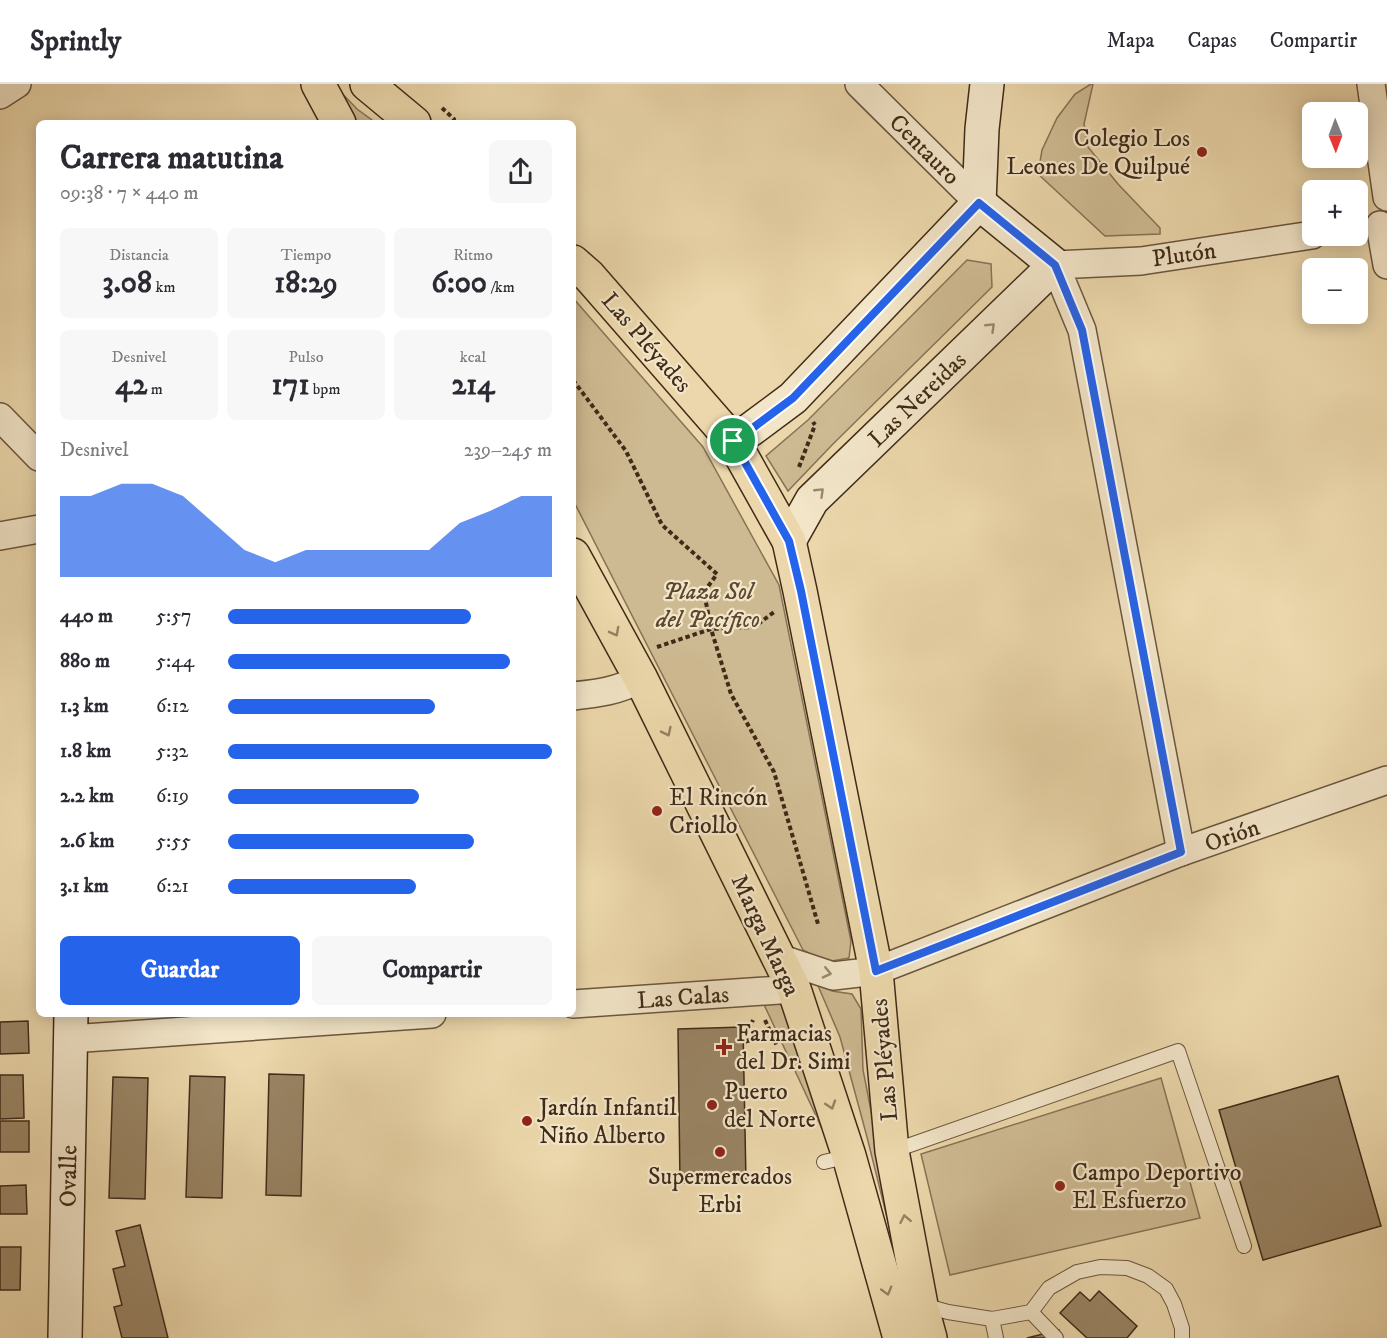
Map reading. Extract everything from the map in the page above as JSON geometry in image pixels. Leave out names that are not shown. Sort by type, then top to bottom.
[{"type":"main road","points":[[318,84],[337,120]]},
{"type":"main road","points":[[367,84],[410,120]]},
{"type":"main road","name":"Las Pléyades","points":[[578,270],[733,441],[789,541],[801,591],[876,971],[892,1151]]},
{"type":"main road","name":"Marga Marga","points":[[576,560],[635,668],[794,989],[836,1159],[900,1338]]},
{"type":"main road","points":[[892,1151],[921,1305],[930,1338]]},
{"type":"street","points":[[0,95],[17,84]]},
{"type":"street","name":"Centauro","points":[[859,84],[979,203],[1055,265],[1082,330],[1181,852]]},
{"type":"street","points":[[733,441],[793,398],[979,203],[982,129],[987,84]]},
{"type":"street","points":[[1371,84],[1387,197]]},
{"type":"street","points":[[1375,226],[1387,265]]},
{"type":"street","name":"Plutón","points":[[1055,265],[1141,261],[1302,237]]},
{"type":"street","name":"Las Nereidas","points":[[789,541],[812,500],[1055,265]]},
{"type":"street","points":[[0,417],[36,454]]},
{"type":"street","points":[[0,536],[36,530]]},
{"type":"street","points":[[576,696],[603,693],[623,687],[635,668]]},
{"type":"street","name":"Orión","points":[[779,958],[833,976],[876,971],[1181,852],[1387,780]]},
{"type":"street","name":"Las Calas","points":[[576,1004],[794,989]]},
{"type":"street","points":[[70,1026],[342,1017]]},
{"type":"street","name":"Ovalle","points":[[65,1338],[70,1026]]},
{"type":"lane","points":[[892,1151],[1178,1052],[1244,1246]]},
{"type":"lane","points":[[921,1305],[992,1319],[1031,1312],[1049,1288],[1077,1272],[1100,1267],[1127,1268],[1148,1276],[1166,1289],[1182,1328],[1182,1338]]},
{"type":"lane","points":[[1031,1312],[1056,1338]]},
{"type":"lane","points":[[992,1319],[996,1338]]},
{"type":"path","points":[[576,384],[626,451],[662,525],[717,574],[704,592],[711,629],[730,694],[774,772],[818,924]]},
{"type":"path","points":[[793,398],[815,425],[798,470],[812,500]]},
{"type":"path","points":[[635,668],[711,629],[754,627],[801,591]]},
{"type":"path","points":[[748,1043],[747,1031],[756,1016]]},
{"type":"green space","points":[[333,84],[357,109],[372,120],[351,120]]},
{"type":"green space","points":[[1093,84],[1084,124],[1088,147],[1118,184],[1160,228],[1160,234],[1105,236],[1038,174],[1042,150],[1057,118],[1075,94]]},
{"type":"green space","points":[[967,260],[991,264],[992,287],[788,491],[766,456],[808,420]]},
{"type":"green space","name":"Plaza Sol del Pacífico","points":[[576,301],[703,447],[779,585],[851,941],[849,958],[826,962],[803,950],[576,506]]},
{"type":"green space","points":[[816,981],[832,991],[852,994],[861,1009],[863,1070],[911,1314],[840,1037]]},
{"type":"green space","points":[[760,996],[772,996],[785,1009],[832,1150]]},
{"type":"green space","name":"Campo Deportivo El Esfuerzo","points":[[1161,1078],[1200,1218],[950,1275],[921,1154]]},
{"type":"building","points":[[28,1021],[29,1053],[0,1054],[0,1022]]},
{"type":"building","name":"Puerto del Norte","points":[[743,1027],[746,1182],[680,1183],[678,1029]]},
{"type":"building","points":[[269,1074],[304,1075],[301,1196],[266,1195]]},
{"type":"building","points":[[0,1075],[23,1075],[24,1118],[0,1119]]},
{"type":"building","points":[[190,1076],[225,1077],[222,1198],[186,1197]]},
{"type":"building","points":[[1338,1076],[1381,1226],[1263,1260],[1219,1110]]},
{"type":"building","points":[[113,1077],[148,1078],[145,1199],[109,1198]]},
{"type":"building","points":[[0,1121],[29,1121],[29,1152],[0,1152]]},
{"type":"building","points":[[26,1185],[27,1214],[0,1214],[0,1186]]},
{"type":"building","points":[[140,1225],[168,1338],[122,1338],[114,1307],[122,1305],[113,1269],[125,1266],[116,1231]]},
{"type":"building","points":[[0,1247],[21,1247],[20,1290],[0,1290]]},
{"type":"building","points":[[1099,1291],[1137,1326],[1127,1338],[1087,1338],[1060,1313],[1080,1292],[1090,1301]]},
{"type":"building","points":[[1059,1330],[1061,1338],[1027,1338]]},
{"type":"place","name":"Colegio Los Leones De Quilpué","points":[[1202,152]]},
{"type":"place","name":"El Rincón Criollo","points":[[657,811]]},
{"type":"place","name":"Farmacias del Dr. Simi","points":[[724,1047]]},
{"type":"place","name":"Puerto del Norte","points":[[712,1105]]},
{"type":"place","name":"Jardín Infantil Niño Alberto","points":[[527,1121]]},
{"type":"place","name":"Supermercados Erbi","points":[[720,1152]]},
{"type":"place","name":"Campo Deportivo El Esfuerzo","points":[[1060,1186]]},
{"type":"route","points":[[979,203],[1055,265],[1082,330],[1181,852],[876,971],[801,591],[789,541],[733,441],[793,398],[979,203]]}]
